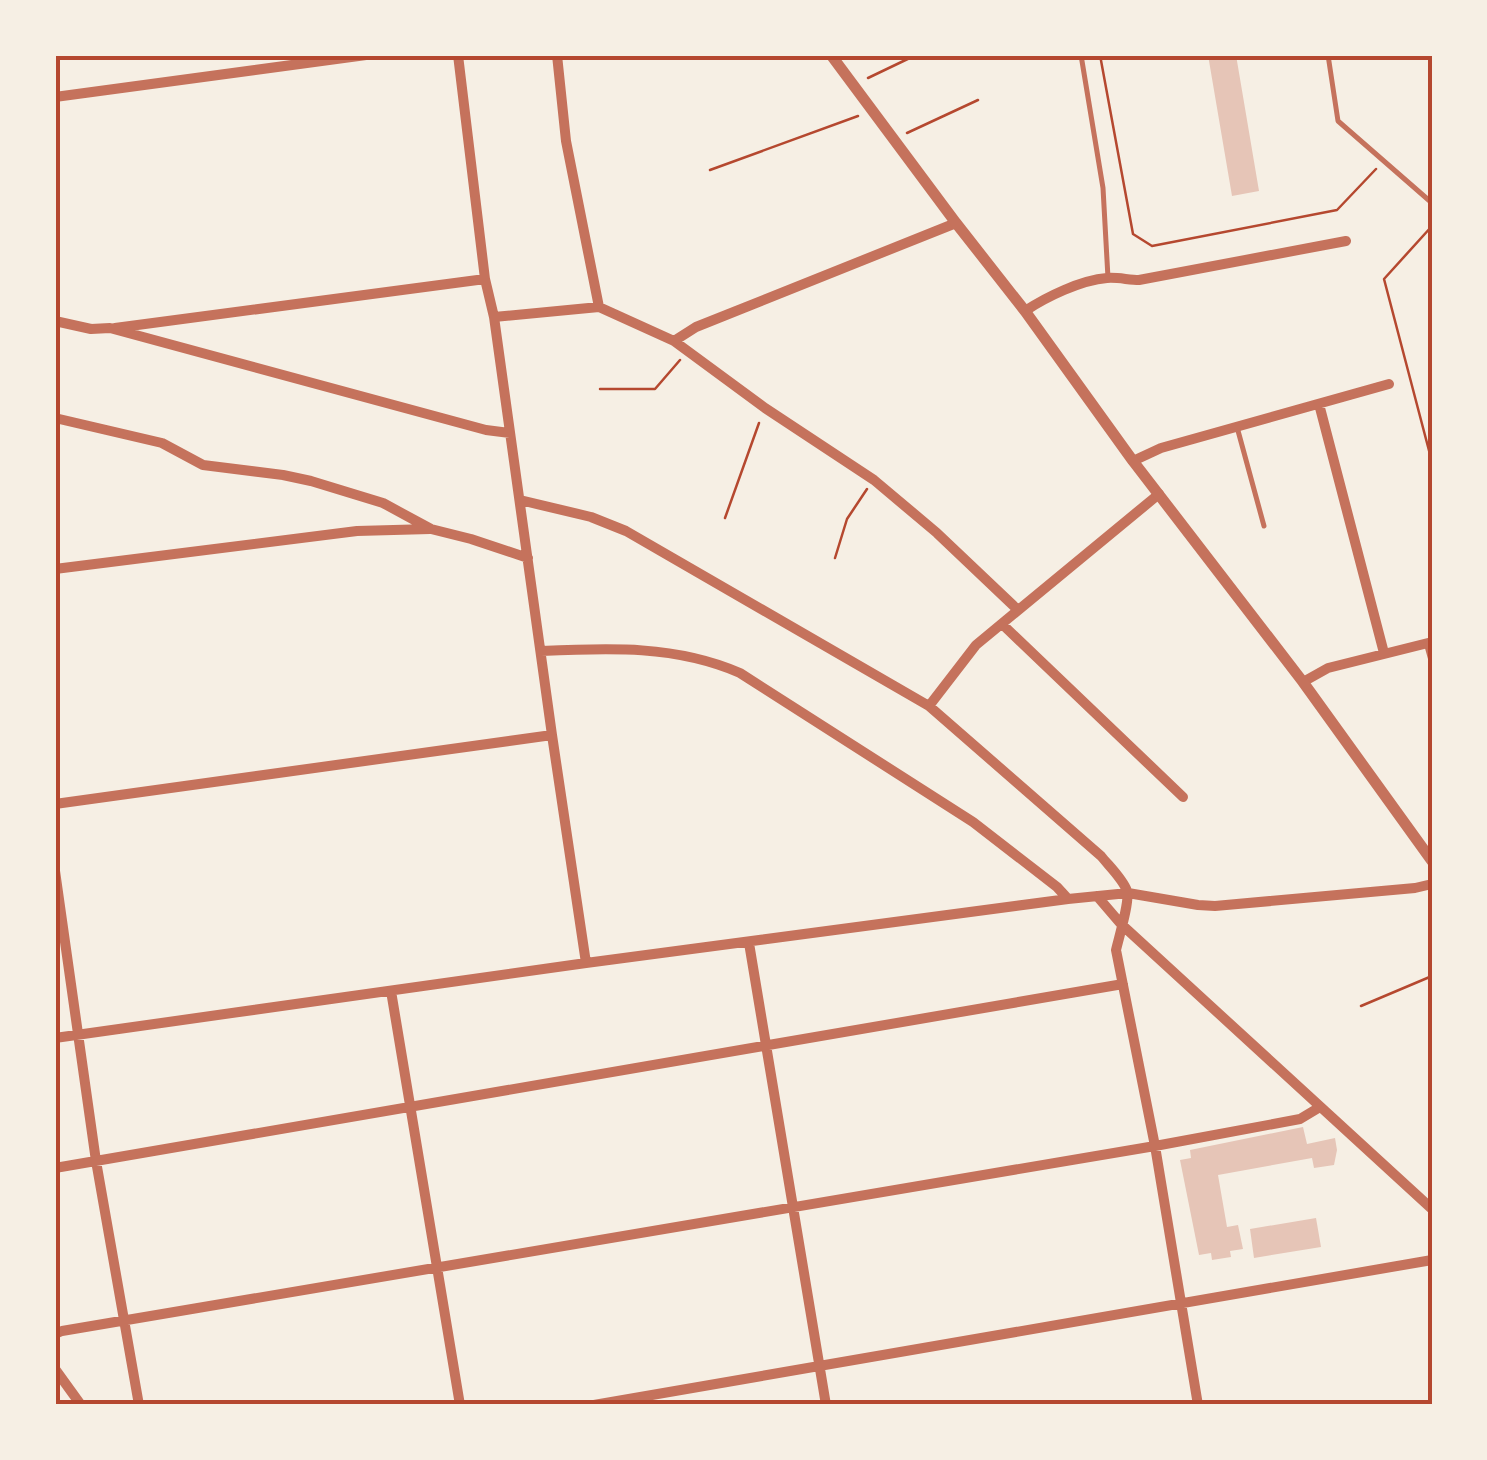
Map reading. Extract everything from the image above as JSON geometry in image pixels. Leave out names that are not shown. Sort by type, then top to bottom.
[{"type":"street","points":[[55,97],[366,55]]},
{"type":"street","points":[[458,55],[486,279],[586,963]]},
{"type":"street","points":[[557,55],[566,140],[599,307]]},
{"type":"street","points":[[831,55],[1303,682],[1432,861]]},
{"type":"street","points":[[674,341],[696,327],[956,223]]},
{"type":"street","points":[[1026,311],[1044,298],[1108,278],[1139,280],[1346,241]]},
{"type":"street","points":[[55,321],[91,329],[110,328],[486,279]]},
{"type":"street","points":[[494,317],[599,307],[674,341],[765,408],[874,480],[1018,609]]},
{"type":"street","points":[[110,328],[486,430],[510,433]]},
{"type":"street","points":[[1134,461],[1160,448],[1389,384]]},
{"type":"street","points":[[1318,404],[1384,653]]},
{"type":"street","points":[[55,418],[162,443],[202,464],[312,481],[382,503],[431,529],[528,558]]},
{"type":"street","points":[[929,706],[976,645],[1159,494]]},
{"type":"street","points":[[520,500],[591,517],[626,531],[929,706],[1102,856],[1128,892],[1116,950],[1155,1146],[1198,1405]]},
{"type":"street","points":[[55,569],[356,531],[431,529]]},
{"type":"street","points":[[1002,624],[1183,797]]},
{"type":"street","points":[[1303,682],[1328,668],[1429,643]]},
{"type":"street","points":[[540,651],[649,650],[720,664],[740,673],[973,822],[1068,899]]},
{"type":"street","points":[[55,804],[552,735]]},
{"type":"street","points":[[55,871],[96,1161],[139,1405]]},
{"type":"street","points":[[55,1038],[1128,892],[1215,906],[1432,884]]},
{"type":"street","points":[[1097,896],[1121,924],[1432,1209]]},
{"type":"street","points":[[749,942],[826,1405]]},
{"type":"street","points":[[55,1168],[1122,984]]},
{"type":"street","points":[[390,991],[460,1405]]},
{"type":"street","points":[[55,1334],[1155,1146],[1300,1119],[1320,1107]]},
{"type":"street","points":[[594,1405],[1432,1260]]},
{"type":"street","points":[[55,1369],[81,1405]]},
{"type":"lane","points":[[1081,55],[1103,188],[1108,278]]},
{"type":"lane","points":[[1328,55],[1338,120],[1432,204]]},
{"type":"lane","points":[[1237,427],[1264,526]]},
{"type":"lane","points":[[1429,643],[1432,664]]},
{"type":"path","points":[[854,84],[916,55]]},
{"type":"path","points":[[1100,55],[1133,234],[1152,246],[1337,210],[1384,161]]},
{"type":"path","points":[[894,138],[978,100]]},
{"type":"path","points":[[710,170],[873,110]]},
{"type":"path","points":[[1432,226],[1384,279],[1432,462]]},
{"type":"path","points":[[600,389],[655,389],[687,351]]},
{"type":"path","points":[[725,518],[765,408]]},
{"type":"path","points":[[835,558],[847,519],[874,480]]},
{"type":"path","points":[[1361,1006],[1432,976]]},
{"type":"building","points":[[1208,55],[1236,55],[1259,191],[1232,196]]},
{"type":"building","points":[[1303,1127],[1307,1144],[1335,1138],[1334,1165],[1314,1168],[1312,1158],[1218,1175],[1227,1227],[1238,1225],[1243,1249],[1230,1251],[1231,1257],[1212,1260],[1211,1253],[1199,1255],[1180,1160],[1191,1158],[1190,1150]]},
{"type":"building","points":[[1316,1218],[1321,1247],[1254,1258],[1250,1229]]}]
